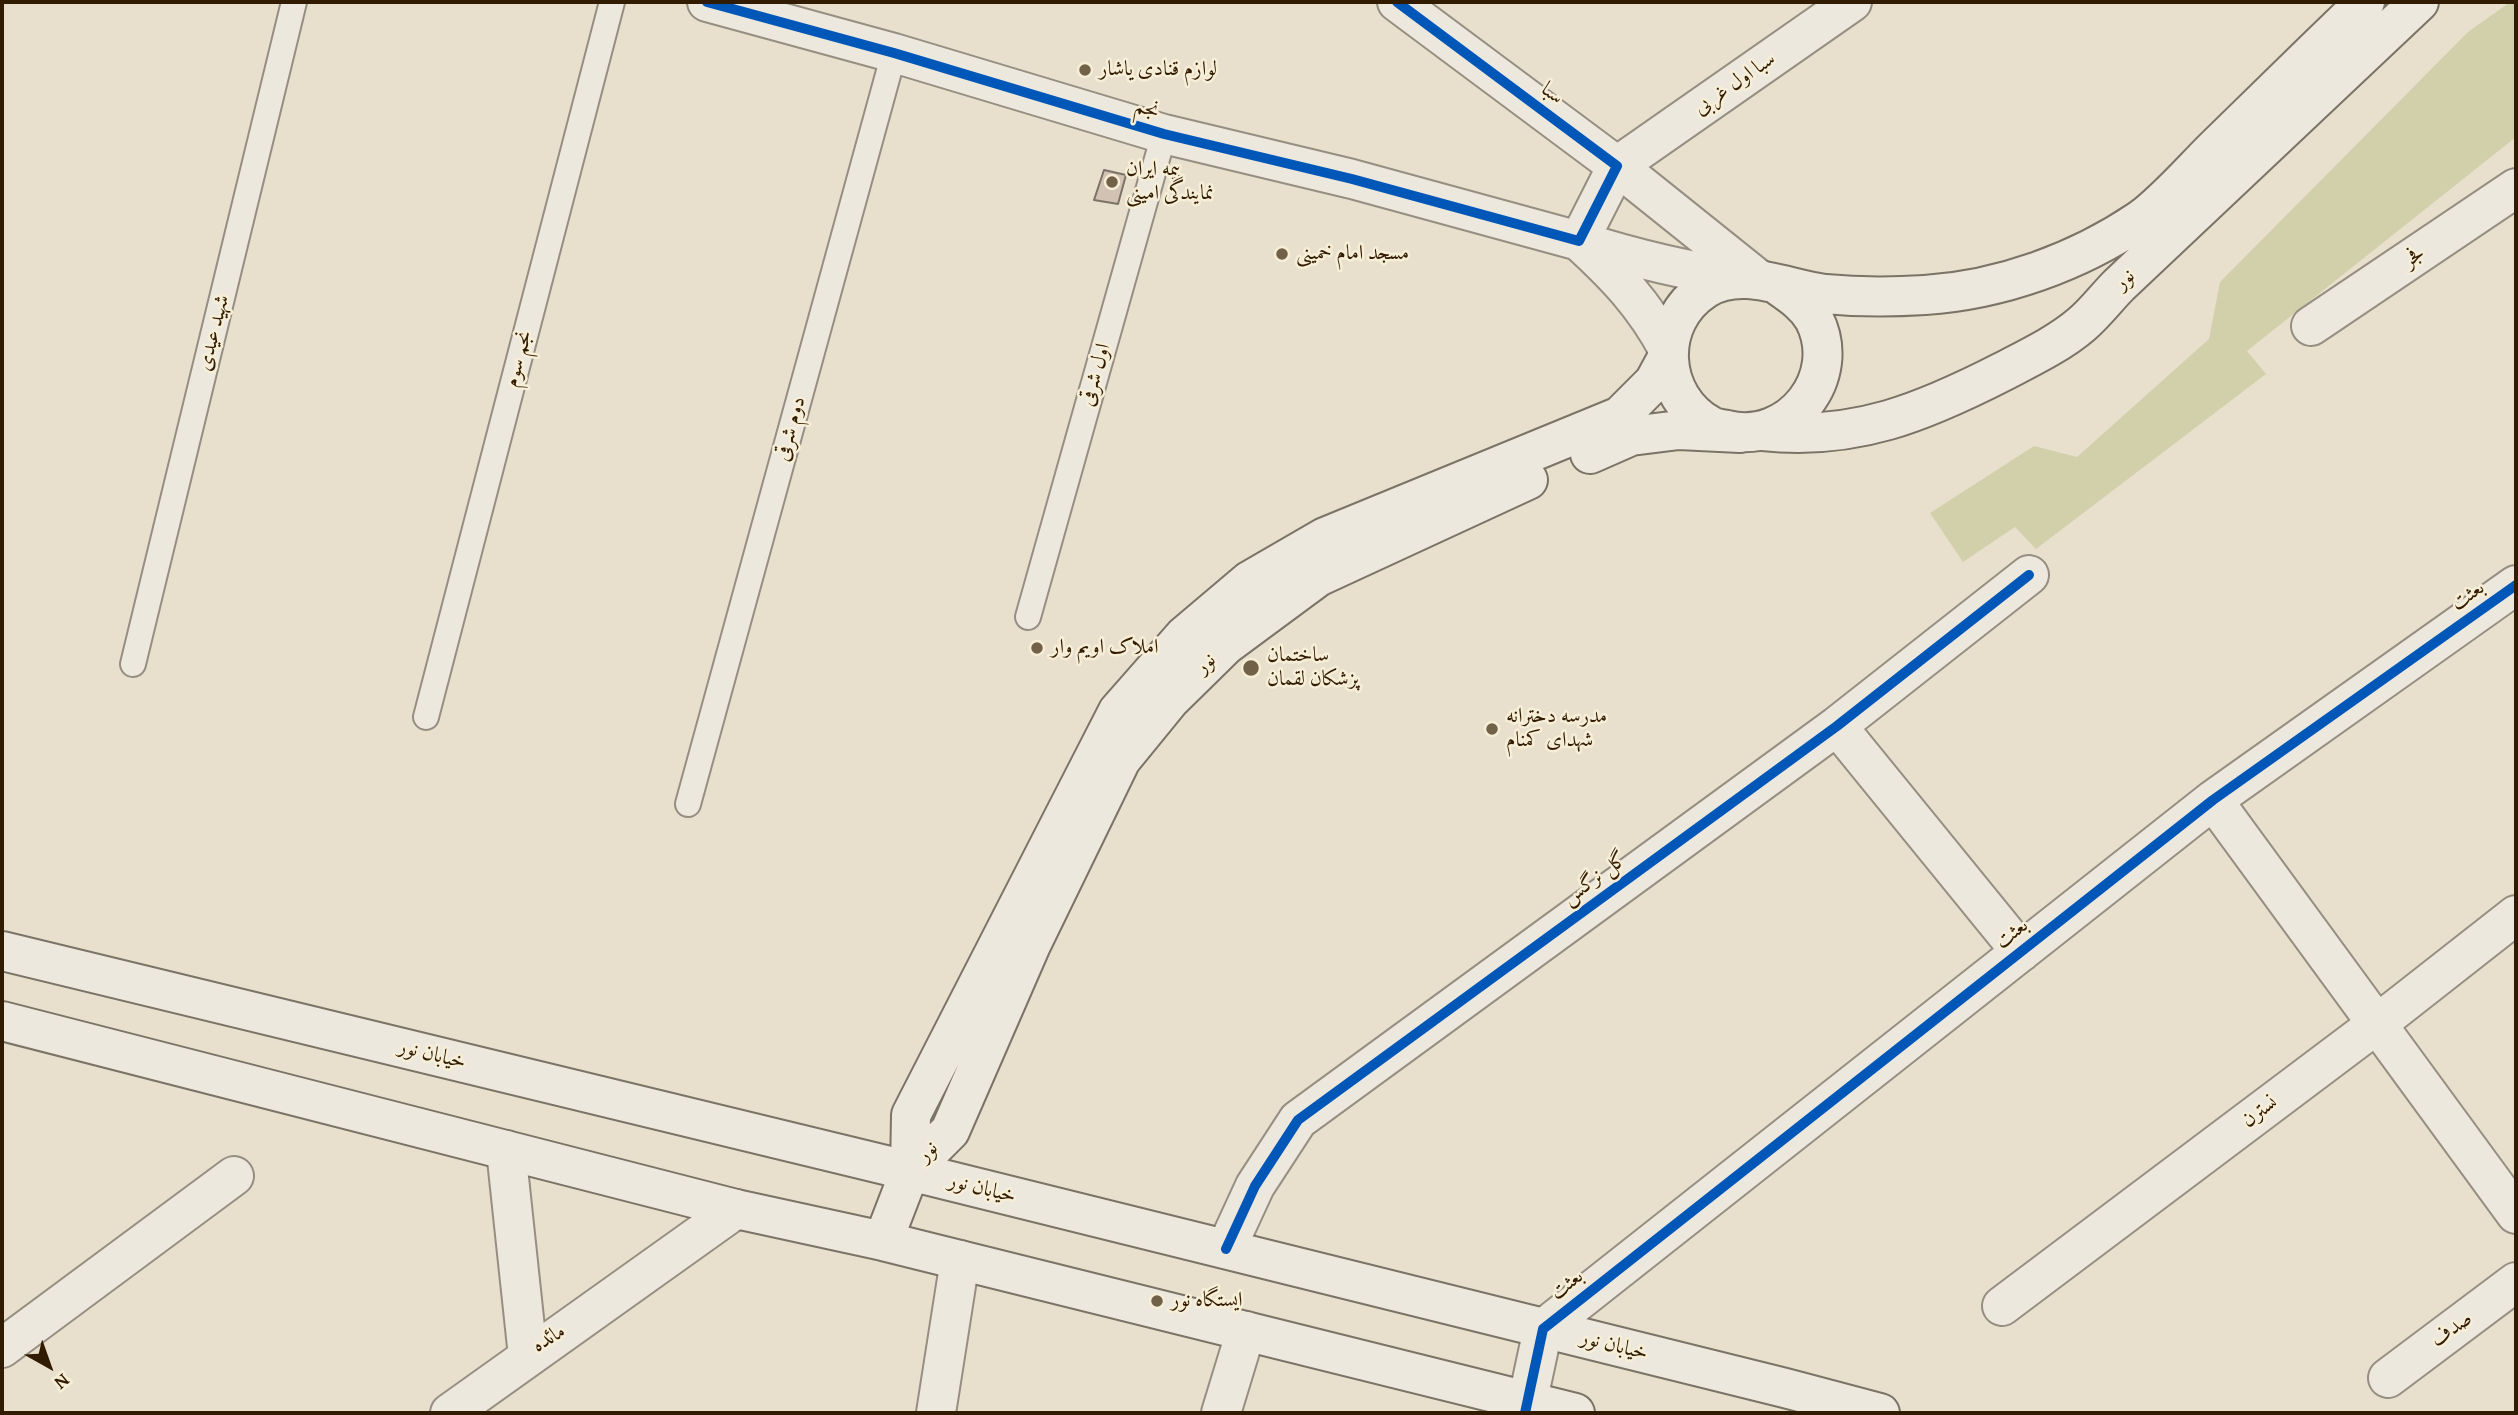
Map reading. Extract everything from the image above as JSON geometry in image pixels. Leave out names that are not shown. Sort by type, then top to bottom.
[{"type":"main road","name":"نجم","points":[[707,2],[894,53],[1164,134],[1352,179],[1579,241]]},
{"type":"main road","name":"سبا اول غربی","points":[[1618,166],[1852,2]]},
{"type":"main road","name":"نور","points":[[1579,241],[1647,262],[1825,294],[1926,295],[1979,287],[2039,271],[2078,257],[2143,218],[2365,2]]},
{"type":"main road","name":"نور","points":[[910,1171],[950,1131],[1031,945],[1121,760],[1170,700],[1226,645],[1318,577],[1523,482],[1631,436],[1679,430],[1797,435],[1864,428],[1910,414],[1966,390],[2048,346],[2082,324],[2119,285],[2419,2]]},
{"type":"main road","name":"سبا","points":[[1407,4],[1618,166],[1760,281]]},
{"type":"main road","points":[[1618,166],[1579,241],[1615,273],[1635,297],[1653,322],[1668,353]]},
{"type":"main road","name":"فجر","points":[[2311,326],[2516,188]]},
{"type":"main road","points":[[1730,279],[1760,281],[1799,300],[1814,318],[1821,341],[1822,364],[1816,387],[1804,407],[1786,422],[1752,432],[1712,427],[1689,410],[1673,386],[1668,353],[1671,331],[1684,307],[1705,289],[1730,279]]},
{"type":"main road","name":"نور","points":[[910,1171],[911,1115],[1105,735],[1118,711],[1184,636],[1249,581],[1325,537],[1620,416],[1654,382],[1668,353]]},
{"type":"main road","name":"گل نرگس","points":[[1226,1250],[1255,1186],[1298,1120],[1837,726],[2029,575]]},
{"type":"main road","name":"بعثت","points":[[1543,1329],[2213,800],[2516,585]]},
{"type":"main road","points":[[1837,726],[2021,952]]},
{"type":"main road","points":[[2213,800],[2516,1214]]},
{"type":"main road","name":"نسترن","points":[[2003,1306],[2377,1024],[2516,915]]},
{"type":"main road","name":"خیابان نور","points":[[2,951],[910,1171],[1880,1413]]},
{"type":"main road","points":[[2,1021],[736,1209],[960,1259],[1245,1331],[1527,1408],[1575,1413]]},
{"type":"main road","points":[[2,1050],[97,1046]]},
{"type":"main road","name":"مائده","points":[[506,1150],[528,1356],[736,1209]]},
{"type":"main road","points":[[883,1241],[910,1171]]},
{"type":"main road","points":[[2,1348],[234,1176]]},
{"type":"main road","points":[[936,1413],[960,1259]]},
{"type":"main road","name":"صدف","points":[[2388,1378],[2516,1282]]},
{"type":"main road","points":[[1527,1408],[1543,1329]]},
{"type":"main road","points":[[1221,1413],[1245,1331]]},
{"type":"main road","points":[[450,1413],[528,1356]]},
{"type":"lane","name":"شهید عیدی","points":[[133,663],[294,2]]},
{"type":"lane","name":"نجم سوم","points":[[426,717],[612,2]]},
{"type":"lane","name":"دوم شرقی","points":[[688,804],[894,53]]},
{"type":"lane","name":"اول شرقی","points":[[1028,617],[1164,134]]},
{"type":"shaded area","points":[[2510,2],[2516,2],[2516,137],[2247,351],[2266,374],[2036,549],[2015,527],[1963,562],[1930,513],[2034,446],[2077,457],[2209,339],[2220,282],[2468,32]]},
{"type":"building","name":"بیمه ایران نمایندگی امینی","points":[[1104,170],[1126,175],[1118,204],[1094,200]]},
{"type":"cycle path","points":[[707,2],[894,53],[1164,134],[1352,179],[1579,241],[1617,166],[1397,2]]},
{"type":"cycle path","points":[[1226,1249],[1255,1186],[1298,1120],[1837,726],[2029,575]]},
{"type":"cycle path","points":[[1525,1413],[1543,1329],[2213,800],[2516,585]]},
{"type":"place","name":"لوازم قنادی یاشار","points":[[1085,70]]},
{"type":"place","name":"بیمه ایران نمایندگی امینی","points":[[1112,182]]},
{"type":"place","name":"مسجد امام خمینی","points":[[1282,254]]},
{"type":"place","name":"املاک اویم وار","points":[[1037,648]]},
{"type":"place","name":"ساختمان پزشکان لقمان","points":[[1251,668]]},
{"type":"place","name":"مدرسه دخترانه شهدای کمنام","points":[[1492,729]]},
{"type":"place","name":"ایستگاه نور","points":[[1157,1301]]}]
